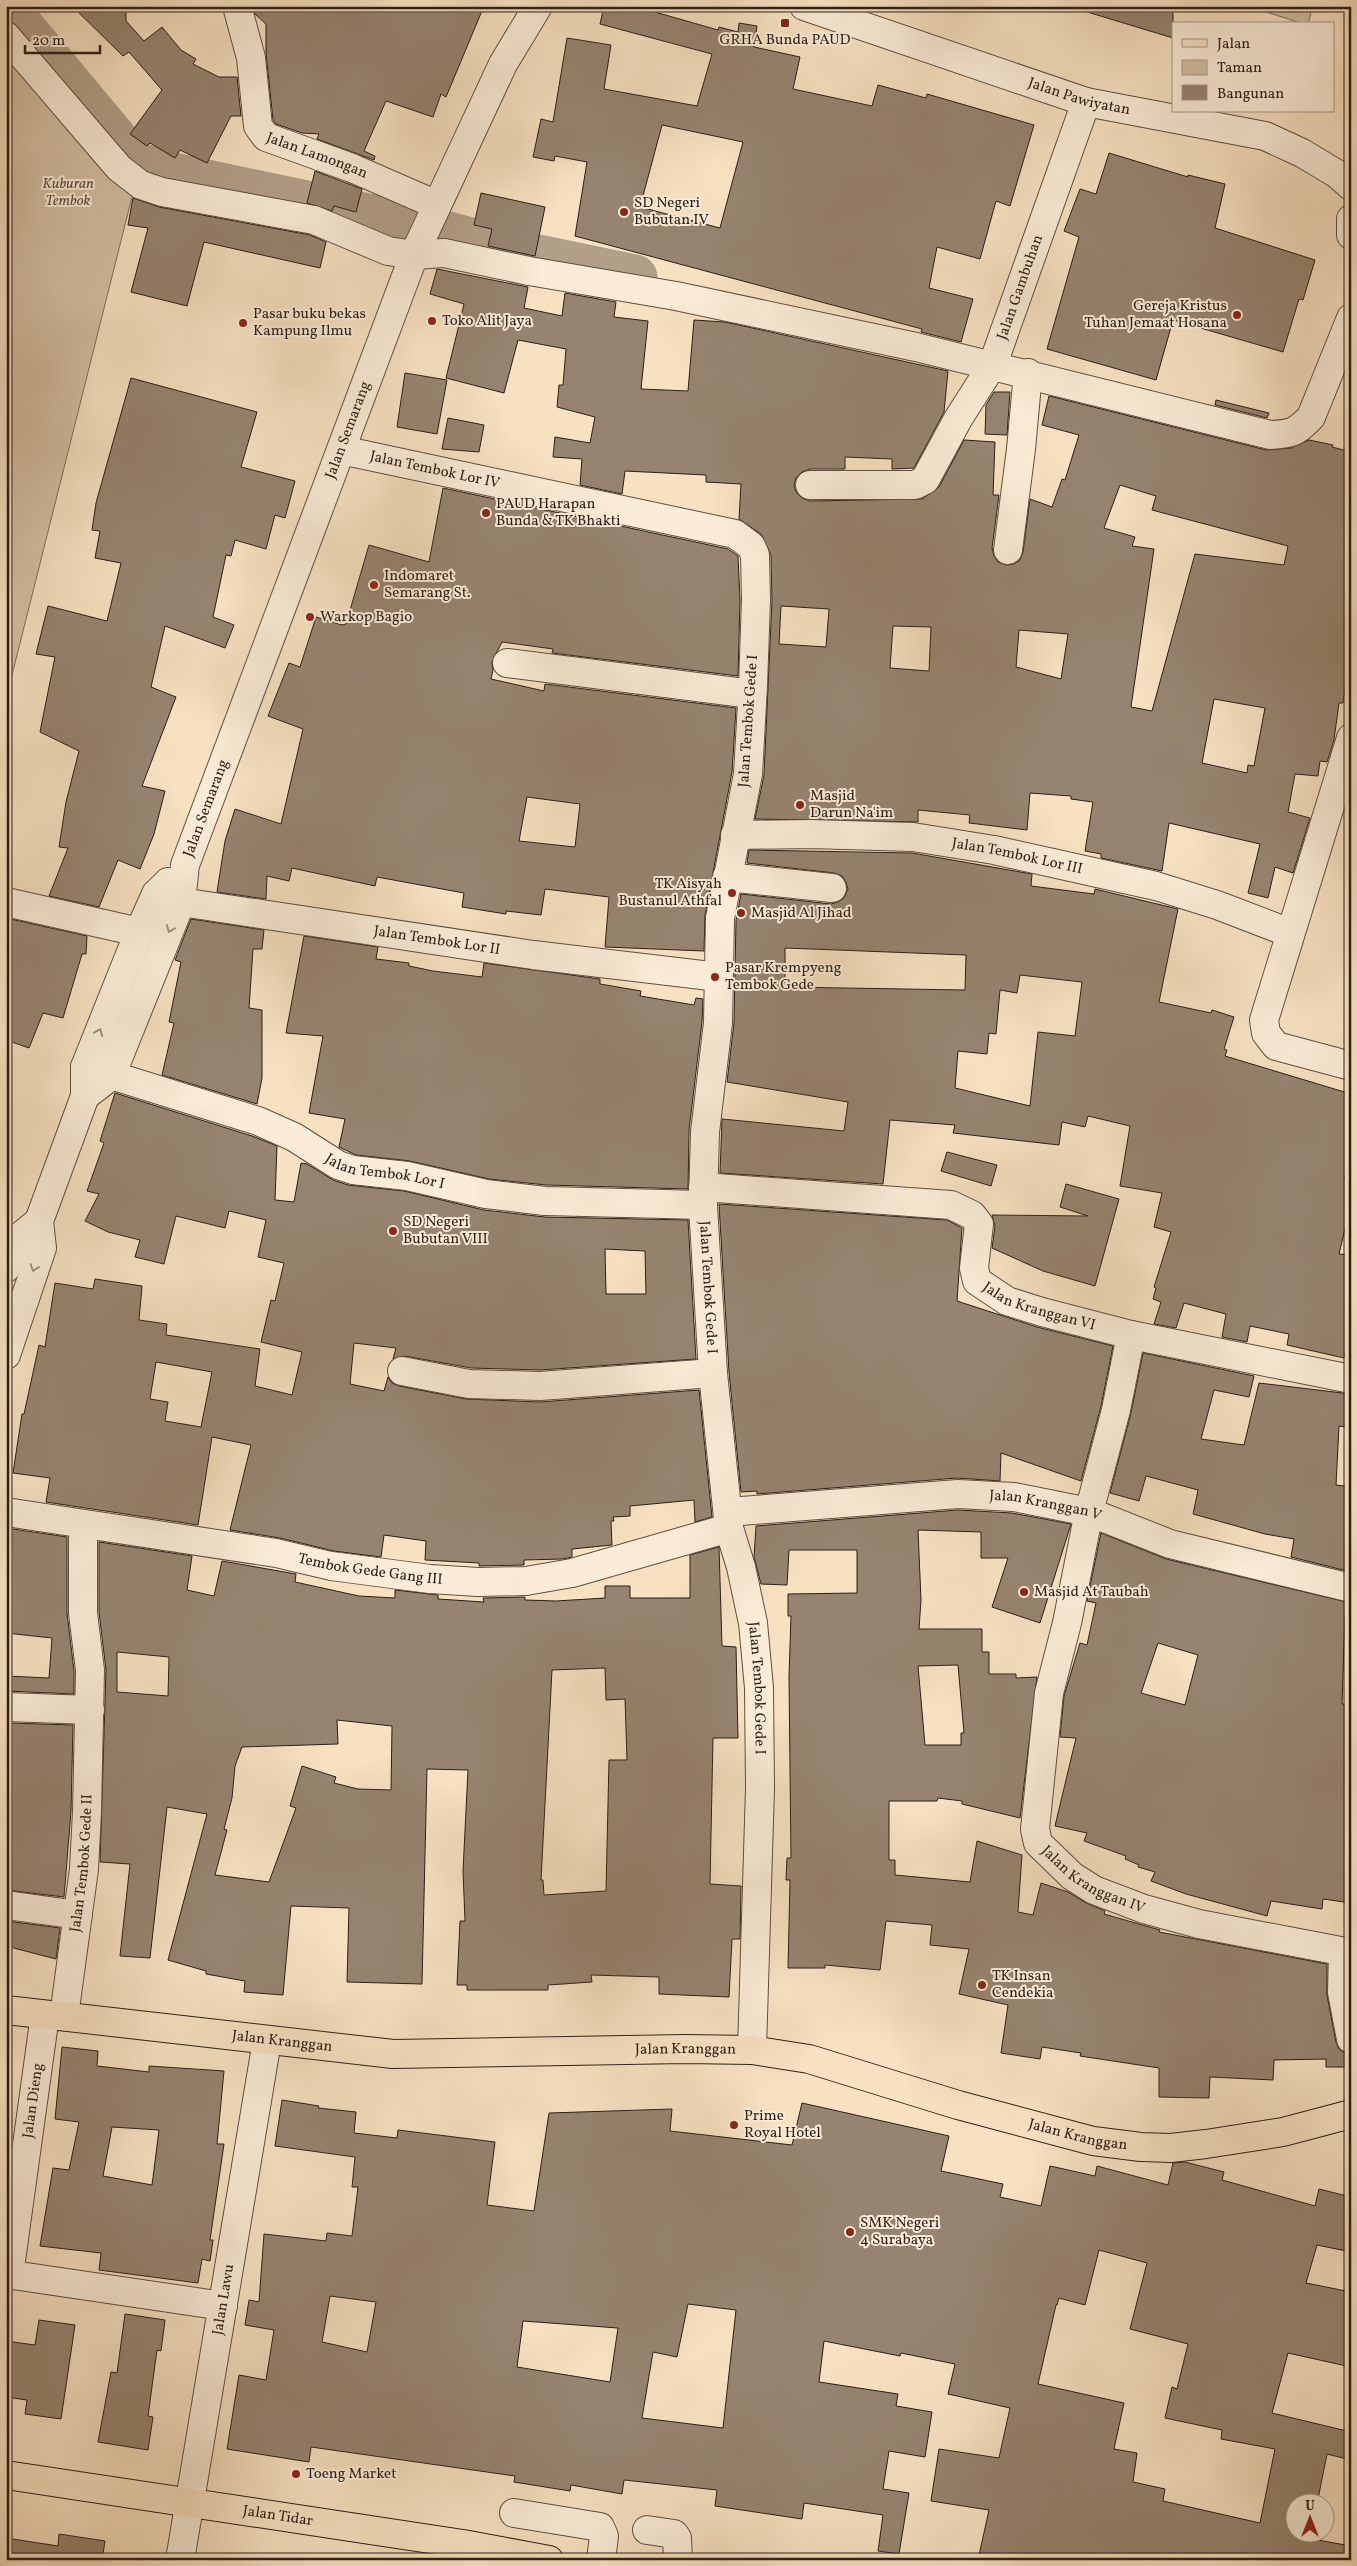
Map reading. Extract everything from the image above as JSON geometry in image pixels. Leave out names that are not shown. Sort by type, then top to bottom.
[{"type":"main road","name":"Jalan Kranggan","points":[[6,2010],[393,2054],[685,2049],[752,2050],[809,2058],[958,2105],[1093,2141],[1141,2147],[1171,2148],[1283,2132],[1351,2114]]},
{"type":"main road","name":"Jalan Tidar","points":[[6,2475],[462,2544],[549,2560]]},
{"type":"street","name":"Jalan Lamongan","points":[[237,6],[251,58],[258,126],[261,133],[266,137],[352,168],[434,210]]},
{"type":"street","name":"Jalan Semarang","points":[[111,1076],[169,898],[185,865],[416,250],[503,64],[538,6]]},
{"type":"street","name":"Jalan Pawiyatan","points":[[804,6],[1086,102],[1265,136],[1302,153],[1337,174],[1351,186]]},
{"type":"street","points":[[6,36],[119,168],[141,185],[162,192],[314,220],[388,251],[416,250],[444,253],[529,271],[676,296],[994,364],[1270,435],[1290,434],[1300,430],[1311,417],[1351,318]]},
{"type":"street","name":"Jalan Gambuhan","points":[[810,484],[915,485],[925,480],[994,364],[1086,102]]},
{"type":"street","points":[[1351,220],[1351,235]]},
{"type":"street","points":[[1008,550],[1022,449],[1028,373]]},
{"type":"street","name":"Jalan Tembok Lor IV","points":[[341,450],[735,534]]},
{"type":"street","name":"Jalan Tembok Gede I","points":[[735,534],[751,546],[755,555],[756,600],[752,694],[748,774],[726,877],[720,925],[718,1023],[706,1132],[703,1196],[713,1373],[729,1520],[752,1623],[759,1688],[760,1788],[752,2050]]},
{"type":"street","points":[[507,663],[752,694]]},
{"type":"street","points":[[1351,738],[1264,1020],[1266,1033],[1276,1046],[1351,1066]]},
{"type":"street","name":"Jalan Tembok Lor III","points":[[735,835],[905,837],[994,850],[1156,886],[1218,905],[1290,933]]},
{"type":"street","points":[[726,877],[832,888]]},
{"type":"street","name":"Jalan Semarang","points":[[6,1355],[42,1248],[39,1221],[85,1096],[85,1067],[139,932],[169,898]]},
{"type":"street","name":"Jalan Tembok Lor II","points":[[169,898],[533,955],[719,977]]},
{"type":"street","points":[[6,902],[139,932]]},
{"type":"street","name":"Jalan Tembok Lor I","points":[[85,1067],[258,1121],[294,1137],[338,1165],[353,1170],[407,1176],[486,1194],[545,1201],[703,1196]]},
{"type":"street","points":[[85,1096],[111,1076]]},
{"type":"street","name":"Jalan Kranggan VI","points":[[703,1196],[951,1205],[972,1214],[979,1224],[974,1268],[977,1281],[1008,1301],[1131,1335],[1351,1379]]},
{"type":"street","points":[[6,1268],[17,1239],[39,1221]]},
{"type":"street","name":"Jalan Kranggan IV","points":[[1131,1335],[1116,1410],[1089,1512],[1047,1709],[1035,1829],[1038,1843],[1072,1876],[1094,1890],[1144,1908],[1199,1924],[1347,1953],[1342,1992],[1351,2040]]},
{"type":"street","points":[[402,1371],[469,1384],[540,1386],[713,1373]]},
{"type":"street","name":"Jalan Kranggan V","points":[[729,1520],[958,1494],[1014,1497],[1089,1512],[1170,1544],[1351,1588]]},
{"type":"street","name":"Tembok Gede Gang III","points":[[6,1512],[257,1550],[331,1566],[430,1579],[478,1582],[526,1580],[572,1573],[729,1520]]},
{"type":"street","name":"Jalan Tembok Gede II","points":[[54,2015],[78,1915],[84,1860],[90,1670],[83,1613],[83,1525]]},
{"type":"street","points":[[6,1707],[90,1710]]},
{"type":"street","points":[[6,1905],[78,1915]]},
{"type":"street","name":"Jalan Dieng","points":[[54,2015],[8,2274],[223,2306]]},
{"type":"street","name":"Jalan Lawu","points":[[180,2560],[266,2041]]},
{"type":"street","points":[[514,2513],[600,2527],[604,2536],[600,2560]]},
{"type":"street","points":[[647,2530],[674,2534],[677,2538],[678,2560]]},
{"type":"green space","points":[[1247,6],[1313,6],[1309,22],[1298,22]]},
{"type":"green space","name":"Kuburan Tembok","points":[[6,19],[137,177],[6,699]]},
{"type":"building","points":[[72,6],[126,6],[126,21],[144,41],[162,27],[181,50],[196,59],[193,64],[219,77],[237,77],[241,116],[231,116],[207,163],[180,150],[175,158],[150,143],[147,146],[130,134],[162,90],[129,52],[123,56]]},
{"type":"building","points":[[253,6],[484,6],[446,97],[441,94],[433,117],[386,101],[364,151],[375,156],[374,160],[317,139],[319,134],[302,133],[276,124],[273,120],[266,53],[266,24],[255,14]]},
{"type":"building","points":[[604,6],[634,6],[718,30],[719,27],[738,32],[739,23],[757,26],[754,47],[800,57],[793,89],[872,106],[878,85],[926,98],[927,94],[1034,125],[1010,206],[996,201],[980,259],[937,247],[929,288],[973,299],[961,342],[921,332],[922,329],[575,236],[587,162],[555,156],[554,161],[533,157],[541,119],[553,122],[567,38],[611,45],[604,89],[697,106],[712,54],[600,24]],"holes":[[[662,125],[743,142],[720,228],[640,207]]]},
{"type":"building","points":[[1085,6],[1173,6],[1172,38],[1084,11]]},
{"type":"building","points":[[1109,153],[1188,177],[1188,175],[1225,184],[1215,228],[1315,260],[1303,300],[1299,299],[1283,352],[1173,320],[1156,380],[1047,349],[1079,237],[1064,231],[1080,189],[1096,194]]},
{"type":"building","points":[[315,171],[362,189],[356,212],[334,206],[332,211],[307,203]]},
{"type":"building","points":[[481,193],[545,207],[535,256],[488,246],[492,229],[474,225]]},
{"type":"building","points":[[133,198],[159,207],[310,235],[326,242],[320,268],[204,242],[187,306],[131,292],[148,228],[128,225]]},
{"type":"building","points":[[437,269],[528,287],[524,308],[562,316],[565,293],[616,302],[614,317],[648,321],[641,389],[688,391],[694,320],[725,322],[948,371],[944,412],[914,468],[892,469],[892,459],[845,457],[845,469],[810,469],[802,472],[796,478],[794,485],[796,492],[802,498],[810,501],[922,499],[939,487],[964,440],[995,442],[993,495],[999,495],[992,548],[998,562],[1006,565],[1014,564],[1020,560],[1023,552],[1030,499],[1052,507],[1062,479],[1065,480],[1079,435],[1042,425],[1049,396],[1266,450],[1291,448],[1309,440],[1333,445],[1332,447],[1351,452],[1351,647],[1343,703],[1339,703],[1334,740],[1327,762],[1320,761],[1318,776],[1295,774],[1288,812],[1310,818],[1293,873],[1275,867],[1268,898],[1248,893],[1260,844],[1169,823],[1162,871],[1101,858],[1101,854],[1085,851],[1093,802],[1071,799],[1071,796],[1030,793],[1027,830],[969,823],[970,815],[918,810],[918,822],[755,819],[764,775],[772,601],[771,555],[761,534],[739,519],[741,484],[706,482],[706,475],[625,471],[622,494],[580,485],[582,459],[553,457],[555,437],[590,443],[595,417],[557,407],[559,385],[563,385],[566,349],[518,340],[504,393],[446,378],[464,304],[430,294]],"holes":[[[1120,485],[1156,496],[1152,510],[1288,546],[1284,565],[1195,554],[1152,711],[1131,707],[1154,549],[1132,546],[1135,537],[1104,528]],[[781,606],[829,609],[826,647],[779,644]],[[893,626],[931,627],[929,671],[890,668]],[[1019,630],[1068,634],[1061,679],[1016,667]],[[1214,699],[1265,708],[1254,766],[1248,765],[1247,773],[1202,763]]]},
{"type":"building","points":[[405,373],[447,380],[437,434],[397,427]]},
{"type":"building","points":[[131,378],[257,412],[241,467],[295,481],[285,518],[275,515],[266,549],[235,540],[231,556],[226,555],[213,617],[234,625],[225,648],[165,626],[151,687],[176,697],[142,786],[165,791],[154,834],[140,869],[118,860],[99,907],[49,896],[68,848],[59,847],[66,802],[79,751],[40,732],[55,657],[36,654],[48,606],[107,621],[121,563],[95,558],[100,531],[92,530],[96,503]]},
{"type":"building","points":[[994,392],[1010,392],[1007,435],[985,434],[986,405]]},
{"type":"building","points":[[1216,400],[1269,413],[1267,418],[1215,405]]},
{"type":"building","points":[[448,418],[484,425],[479,452],[442,449]]},
{"type":"building","points":[[443,488],[728,549],[738,556],[740,600],[738,676],[552,653],[553,649],[502,642],[492,662],[491,679],[544,691],[545,684],[736,708],[732,772],[705,915],[704,951],[605,947],[609,897],[545,889],[541,915],[506,911],[506,914],[462,907],[464,893],[377,877],[375,886],[292,868],[289,881],[267,876],[266,899],[217,892],[225,841],[235,809],[281,824],[303,729],[268,716],[289,663],[300,667],[316,617],[342,625],[346,624],[369,545],[429,562]],"holes":[[[527,797],[580,804],[575,847],[519,841]]]},
{"type":"building","points":[[749,850],[912,853],[1032,874],[1031,886],[1094,894],[1095,889],[1178,909],[1159,1002],[1211,1013],[1212,1010],[1234,1017],[1224,1049],[1227,1050],[1225,1056],[1351,1094],[1351,1155],[1344,1180],[1351,1182],[1351,1204],[1339,1254],[1351,1255],[1351,1337],[1348,1336],[1344,1358],[1287,1345],[1289,1334],[1250,1326],[1247,1342],[1222,1337],[1226,1314],[1184,1303],[1176,1328],[1154,1324],[1161,1302],[1153,1299],[1156,1288],[1154,1287],[1171,1232],[1154,1227],[1162,1193],[1120,1186],[1130,1126],[1088,1116],[1085,1127],[1062,1122],[1059,1145],[953,1133],[955,1125],[890,1120],[883,1184],[720,1173],[722,1119],[844,1131],[848,1102],[727,1082],[734,1023],[736,920],[741,894],[831,904],[844,898],[848,889],[842,876],[834,873],[747,863]],"holes":[[[785,948],[966,955],[965,990],[785,987]],[[1020,975],[1082,982],[1075,1036],[1038,1032],[1030,1106],[955,1088],[958,1051],[987,1054],[989,1033],[996,1034],[1000,990],[1017,993]]]},
{"type":"building","points":[[6,918],[87,936],[86,954],[82,954],[63,1018],[43,1013],[29,1048],[6,1040]]},
{"type":"building","points":[[191,919],[264,930],[262,949],[253,949],[249,1008],[262,1010],[262,1078],[257,1104],[162,1075],[174,1023],[169,1022],[181,962],[175,960]]},
{"type":"building","points":[[304,936],[378,947],[376,959],[409,963],[409,966],[433,971],[482,977],[484,963],[600,979],[600,984],[641,991],[640,996],[694,1005],[696,998],[703,999],[689,1130],[688,1189],[546,1185],[489,1179],[410,1161],[356,1155],[339,1147],[345,1119],[309,1113],[323,1036],[286,1033]]},
{"type":"building","points":[[115,1093],[252,1136],[277,1146],[275,1200],[294,1202],[301,1163],[307,1164],[333,1180],[348,1185],[404,1191],[484,1210],[545,1217],[688,1220],[696,1359],[540,1370],[471,1368],[405,1356],[393,1359],[396,1348],[354,1343],[350,1384],[384,1391],[388,1377],[392,1383],[399,1386],[466,1399],[540,1402],[699,1390],[712,1517],[695,1522],[694,1500],[630,1506],[630,1516],[613,1517],[614,1521],[611,1521],[612,1545],[572,1549],[572,1557],[524,1560],[524,1565],[479,1566],[479,1563],[425,1560],[426,1541],[384,1535],[381,1557],[334,1551],[280,1538],[230,1530],[251,1445],[212,1437],[198,1525],[46,1502],[50,1478],[13,1473],[22,1414],[24,1414],[39,1345],[45,1347],[55,1283],[93,1289],[95,1279],[142,1286],[139,1320],[167,1324],[166,1335],[260,1349],[255,1386],[292,1395],[302,1352],[261,1342],[271,1300],[275,1301],[284,1263],[258,1257],[266,1220],[229,1211],[225,1228],[176,1216],[164,1264],[135,1257],[140,1240],[108,1232],[85,1221],[99,1194],[87,1191],[104,1143],[100,1141]],"holes":[[[605,1249],[645,1251],[646,1294],[606,1294]],[[156,1362],[212,1372],[201,1427],[165,1421],[168,1402],[150,1399]]]},
{"type":"building","points":[[947,1152],[997,1165],[991,1186],[941,1171]]},
{"type":"building","points":[[1066,1184],[1119,1199],[1095,1286],[1043,1271],[992,1248],[995,1226],[992,1215],[1088,1216],[1060,1207]]},
{"type":"building","points":[[719,1204],[947,1220],[962,1228],[957,1301],[1037,1327],[1113,1346],[1101,1406],[1081,1481],[1001,1453],[1000,1481],[957,1478],[757,1494],[757,1491],[741,1492],[729,1372]]},
{"type":"building","points":[[1143,1353],[1254,1376],[1249,1397],[1214,1390],[1201,1439],[1244,1445],[1259,1383],[1351,1394],[1351,1428],[1339,1426],[1336,1485],[1351,1487],[1351,1572],[1291,1557],[1294,1539],[1265,1534],[1193,1514],[1198,1490],[1146,1476],[1139,1501],[1110,1493],[1131,1413]]},
{"type":"building","points":[[958,1510],[1012,1513],[1071,1524],[1040,1623],[992,1607],[1008,1558],[981,1558],[981,1532],[918,1530],[921,1600],[919,1629],[982,1629],[982,1652],[989,1652],[989,1674],[1016,1674],[1016,1678],[1037,1677],[1020,1818],[962,1804],[962,1801],[938,1798],[937,1801],[889,1801],[889,1860],[895,1860],[895,1875],[970,1882],[977,1841],[1022,1855],[1018,1912],[1033,1915],[1041,1883],[1068,1892],[1086,1903],[1105,1911],[1104,1914],[1160,1930],[1159,1932],[1327,1964],[1327,1995],[1336,2042],[1339,2049],[1346,2054],[1346,2067],[1326,2067],[1326,2059],[1274,2060],[1273,2080],[1210,2077],[1209,2098],[1159,2097],[1159,2068],[1080,2056],[1081,2053],[1042,2047],[1040,2059],[1001,2053],[1008,2005],[959,1994],[969,1949],[930,1945],[932,1925],[886,1921],[880,1970],[825,1965],[825,1968],[788,1968],[790,1880],[786,1880],[787,1858],[791,1858],[789,1677],[791,1616],[788,1616],[788,1594],[857,1593],[857,1550],[789,1550],[787,1585],[761,1584],[754,1557],[756,1526]],"holes":[[[958,1665],[964,1733],[961,1733],[961,1745],[925,1745],[918,1666]]]},
{"type":"building","points":[[6,1528],[67,1537],[67,1613],[74,1671],[74,1694],[6,1691],[6,1676],[49,1678],[52,1638],[6,1633]]},
{"type":"building","points":[[1101,1533],[1166,1559],[1351,1603],[1351,1615],[1345,1615],[1342,1704],[1351,1704],[1351,1903],[1323,1899],[1322,1909],[1271,1901],[1267,1916],[1186,1894],[1151,1881],[1155,1872],[1138,1867],[1139,1865],[1125,1859],[1126,1856],[1084,1841],[1087,1833],[1055,1826],[1076,1738],[1060,1737],[1064,1696],[1080,1643],[1087,1645],[1096,1603],[1087,1601]],"holes":[[[1158,1643],[1198,1655],[1185,1705],[1141,1693]]]},
{"type":"building","points":[[99,1542],[192,1556],[187,1590],[214,1596],[222,1561],[296,1574],[295,1582],[359,1596],[395,1598],[395,1590],[438,1595],[438,1599],[484,1602],[483,1598],[525,1597],[525,1600],[556,1601],[605,1598],[605,1586],[630,1586],[630,1598],[690,1598],[690,1555],[719,1547],[722,1646],[736,1647],[738,1738],[713,1738],[710,1884],[741,1886],[740,1939],[732,1939],[729,1997],[659,1994],[659,1977],[591,1975],[592,1982],[548,1985],[548,1990],[467,1990],[467,1985],[457,1985],[460,1921],[465,1921],[463,1871],[468,1770],[427,1769],[422,1984],[347,1982],[349,1908],[291,1906],[283,1995],[244,1992],[245,1981],[206,1974],[206,1971],[168,1960],[207,1814],[167,1807],[150,1958],[120,1956],[130,1864],[100,1862],[106,1670],[99,1612]],"holes":[[[117,1652],[169,1657],[168,1696],[117,1692]],[[605,1668],[606,1700],[625,1699],[627,1760],[609,1760],[606,1891],[544,1895],[543,1880],[541,1880],[552,1670]],[[337,1720],[392,1726],[391,1790],[358,1789],[334,1783],[336,1777],[302,1766],[290,1806],[296,1808],[269,1882],[215,1875],[227,1830],[224,1829],[232,1798],[235,1766],[242,1747],[338,1744]]]},
{"type":"building","points":[[9,1723],[73,1725],[71,1811],[64,1897],[6,1890],[6,1748]]},
{"type":"building","points":[[6,1921],[60,1928],[56,1959],[6,1946]]},
{"type":"building","points":[[62,2047],[98,2051],[97,2066],[149,2072],[149,2066],[224,2071],[217,2144],[224,2144],[210,2240],[213,2240],[210,2261],[202,2259],[198,2283],[99,2270],[101,2253],[40,2246],[53,2168],[69,2170],[79,2122],[55,2119]],"holes":[[[112,2127],[159,2130],[152,2185],[103,2176]]]},
{"type":"building","points":[[282,2100],[319,2106],[318,2108],[356,2112],[354,2133],[397,2138],[398,2130],[495,2142],[487,2205],[534,2211],[549,2113],[672,2109],[670,2131],[792,2145],[802,2103],[949,2136],[941,2171],[1003,2184],[1000,2197],[1041,2206],[1050,2166],[1095,2176],[1097,2166],[1168,2185],[1173,2163],[1185,2162],[1224,2172],[1222,2180],[1315,2206],[1319,2189],[1351,2197],[1351,2252],[1317,2245],[1306,2283],[1351,2292],[1351,2367],[1288,2353],[1272,2413],[1351,2432],[1351,2460],[1327,2454],[1319,2494],[1284,2494],[1284,2544],[1334,2543],[1351,2546],[1351,2560],[978,2560],[989,2510],[931,2501],[939,2449],[999,2458],[1010,2408],[948,2394],[955,2364],[901,2353],[900,2356],[824,2341],[819,2382],[898,2394],[896,2406],[932,2412],[925,2457],[889,2451],[883,2489],[909,2493],[899,2554],[878,2551],[883,2515],[804,2503],[802,2519],[715,2506],[717,2490],[624,2480],[622,2494],[571,2485],[570,2491],[514,2482],[515,2476],[311,2447],[309,2462],[227,2449],[239,2375],[266,2380],[274,2330],[245,2325],[249,2300],[259,2302],[264,2234],[326,2241],[327,2233],[352,2236],[358,2187],[352,2187],[355,2157],[275,2146]],"holes":[[[1099,2250],[1147,2263],[1130,2329],[1188,2344],[1177,2389],[1172,2387],[1165,2418],[1222,2430],[1221,2439],[1275,2449],[1260,2523],[1163,2501],[1165,2489],[1133,2482],[1137,2453],[1114,2449],[1124,2403],[1038,2384],[1059,2298],[1085,2305]],[[330,2296],[376,2302],[367,2352],[322,2342]],[[688,2304],[736,2310],[723,2428],[642,2418],[653,2352],[677,2357]],[[523,2321],[618,2328],[610,2382],[517,2367]]]},
{"type":"building","points":[[125,2314],[165,2320],[161,2351],[157,2350],[148,2416],[153,2417],[148,2450],[98,2442],[111,2372],[117,2373]]},
{"type":"building","points":[[39,2320],[75,2325],[61,2419],[25,2414],[27,2400],[6,2397],[6,2341],[35,2345]]},
{"type":"building","points":[[59,2534],[105,2541],[102,2560],[6,2560],[6,2538],[58,2546]]},
{"type":"waterway","points":[[6,8],[136,164],[164,173],[430,229],[514,252],[635,277]]},
{"type":"place","name":"GRHA Bunda PAUD","points":[[785,23]]},
{"type":"place","name":"SD Negeri Bubutan IV","points":[[624,212]]},
{"type":"place","name":"Gereja Kristus Tuhan Jemaat Hosana","points":[[1237,315]]},
{"type":"place","name":"Toko Alit Jaya","points":[[432,321]]},
{"type":"place","name":"Pasar buku bekas Kampung Ilmu","points":[[243,323]]},
{"type":"place","name":"PAUD Harapan Bunda & TK Bhakti","points":[[486,513]]},
{"type":"place","name":"Indomaret Semarang St.","points":[[374,585]]},
{"type":"place","name":"Warkop Bagio","points":[[310,617]]},
{"type":"place","name":"Masjid Darun Na'im","points":[[800,805]]},
{"type":"place","name":"TK Aisyah Bustanul Athfal","points":[[732,893]]},
{"type":"place","name":"Masjid Al Jihad","points":[[741,913]]},
{"type":"place","name":"Pasar Krempyeng Tembok Gede","points":[[715,977]]},
{"type":"place","name":"SD Negeri Bubutan VIII","points":[[393,1231]]},
{"type":"place","name":"Masjid At Taubah","points":[[1024,1592]]},
{"type":"place","name":"TK Insan Cendekia","points":[[982,1985]]},
{"type":"place","name":"Prime Royal Hotel","points":[[734,2125]]},
{"type":"place","name":"SMK Negeri 4 Surabaya","points":[[850,2232]]},
{"type":"place","name":"Toeng Market","points":[[296,2474]]}]
